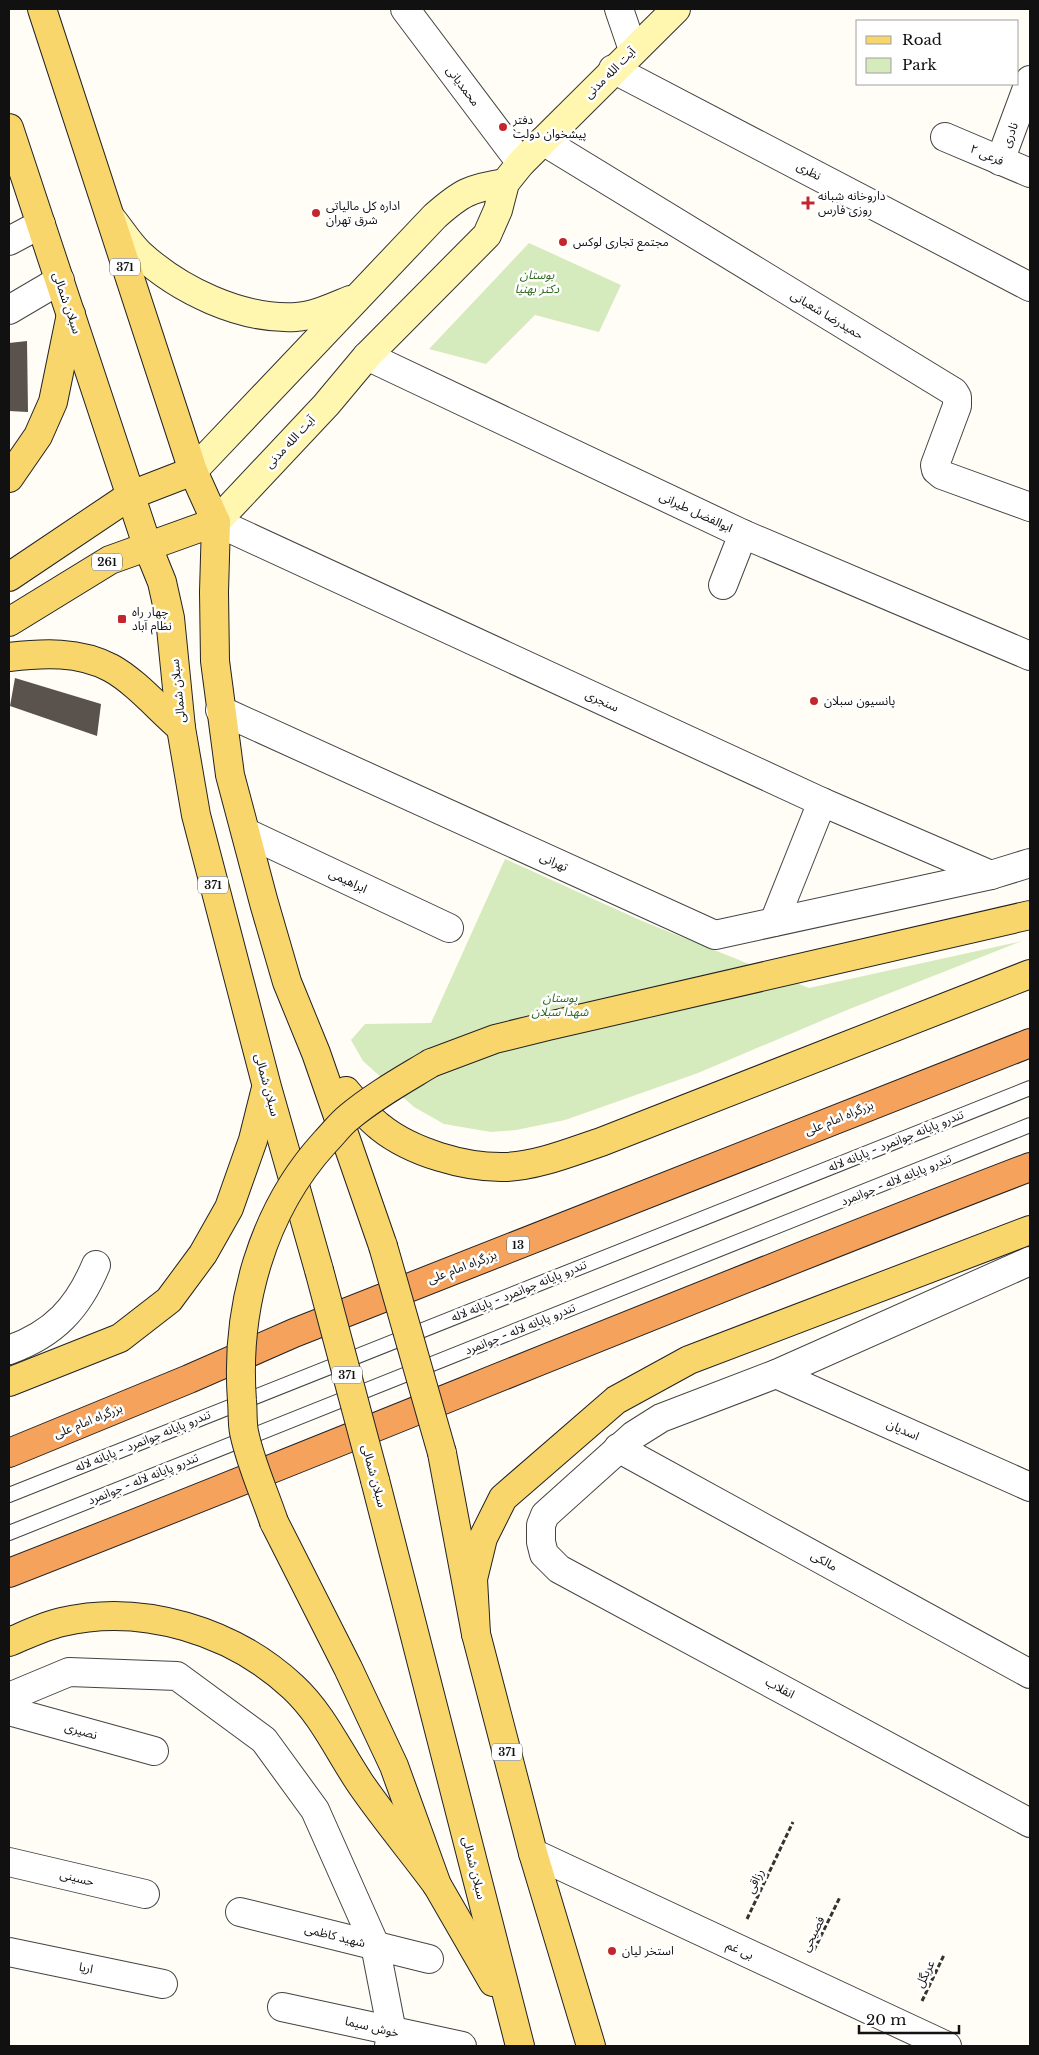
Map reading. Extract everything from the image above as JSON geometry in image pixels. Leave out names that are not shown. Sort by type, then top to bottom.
[{"type":"highway","name":"بزرگراه امام علی","points":[[9,1453],[189,1380],[303,1330],[1030,1043]]},
{"type":"highway","points":[[9,1573],[273,1469],[854,1234],[1030,1167]]},
{"type":"main road","name":"371","points":[[42,9],[193,472],[216,522],[215,641],[220,710],[230,775],[287,982],[316,1053],[383,1246],[442,1452],[476,1634],[533,1853],[591,2046]]},
{"type":"main road","name":"آیت الله مدنی","points":[[9,622],[110,560],[147,545],[216,522],[326,405],[367,356],[488,235],[513,173],[623,60],[676,9]]},
{"type":"main road","name":"سبلان شمالی","points":[[9,128],[147,545],[162,582],[170,618],[181,728],[196,815],[266,1087],[319,1270],[375,1480],[520,2046]]},
{"type":"main road","points":[[9,577],[132,496],[193,472],[435,216],[458,196],[513,173]]},
{"type":"main road","points":[[108,214],[140,253],[173,279],[208,298],[256,315],[296,317],[319,312],[356,298]]},
{"type":"main road","points":[[9,478],[38,436],[53,402],[71,312]]},
{"type":"main road","points":[[9,657],[30,654],[72,656],[111,668],[181,728]]},
{"type":"main road","points":[[437,1885],[394,1766],[348,1668],[274,1522],[244,1432],[240,1371],[245,1314],[266,1235],[283,1197],[313,1156],[347,1118],[379,1094],[431,1064],[495,1040],[548,1026],[1030,915]]},
{"type":"main road","points":[[316,1053],[339,1084],[380,1127],[417,1148],[463,1164],[506,1167],[547,1159],[601,1142],[1030,974]]},
{"type":"main road","points":[[9,1382],[120,1338],[169,1300],[203,1254],[228,1208],[253,1140],[266,1087]]},
{"type":"main road","points":[[476,1634],[473,1580],[483,1538],[503,1498],[616,1400],[689,1360],[1030,1230]]},
{"type":"main road","points":[[9,1642],[61,1622],[104,1616],[155,1619],[191,1627],[250,1654],[293,1687],[323,1722],[360,1783],[437,1885],[512,2018]]},
{"type":"street","name":"محمدیانی","points":[[405,9],[513,173]]},
{"type":"street","points":[[619,9],[623,60]]},
{"type":"street","name":"نظری","points":[[623,60],[1030,287]]},
{"type":"street","name":"نادری","points":[[1000,161],[1030,80]]},
{"type":"street","name":"فرعی ۲","points":[[945,137],[1030,173]]},
{"type":"street","name":"حمیدرضا شعبانی","points":[[543,141],[954,392],[957,397],[957,406],[935,465],[936,470],[942,474],[1030,507]]},
{"type":"street","points":[[9,241],[41,224]]},
{"type":"street","points":[[9,310],[60,280]]},
{"type":"street","name":"ابوالفضل طیرانی","points":[[367,356],[743,534],[1030,656]]},
{"type":"street","name":"سنجری","points":[[216,522],[822,802],[991,875]]},
{"type":"street","points":[[723,585],[743,534]]},
{"type":"street","name":"تهرانی","points":[[220,710],[715,934],[991,875],[1030,863]]},
{"type":"street","points":[[774,922],[822,802]]},
{"type":"street","name":"ابراهیمی","points":[[247,833],[449,928]]},
{"type":"street","points":[[618,1448],[661,1418],[776,1374],[1030,1261]]},
{"type":"street","points":[[9,1350],[26,1344],[57,1324],[85,1291],[96,1265]]},
{"type":"street","name":"اسدیان","points":[[776,1374],[1030,1487]]},
{"type":"street","name":"انقلاب","points":[[618,1448],[545,1514],[541,1525],[541,1542],[544,1554],[559,1569],[1030,1823]]},
{"type":"street","name":"مالکی","points":[[618,1448],[1030,1674]]},
{"type":"street","points":[[9,1697],[69,1672],[177,1676],[264,1740],[315,1810],[375,1946],[390,2039]]},
{"type":"street","name":"نصیری","points":[[9,1711],[154,1751]]},
{"type":"street","name":"بی غم","points":[[533,1853],[947,2046]]},
{"type":"street","name":"حسینی","points":[[9,1862],[144,1894]]},
{"type":"street","name":"شهید کاظمی","points":[[240,1912],[429,1959]]},
{"type":"street","name":"اریا","points":[[9,1952],[163,1984]]},
{"type":"street","name":"خوش سیما","points":[[282,2007],[390,2039],[462,2046]]},
{"type":"lane","name":"تندرو پایانه جوانمرد - پایانه لاله","points":[[9,1495],[1030,1088]]},
{"type":"lane","name":"تندرو پایانه لاله - جوانمرد","points":[[9,1533],[1030,1125]]},
{"type":"path","name":"رزاقی","points":[[733,1946],[793,1822]]},
{"type":"path","name":"فصیحی","points":[[800,1978],[840,1898]]},
{"type":"path","name":"عربگل","points":[[908,2028],[944,1955]]},
{"type":"green space","name":"بوستان دکتر بهنیا","points":[[529,243],[621,285],[599,332],[535,315],[486,364],[429,349]]},
{"type":"green space","name":"بوستان شهدا سبلان","points":[[505,859],[642,921],[809,988],[1022,941],[847,1010],[698,1073],[565,1120],[516,1130],[491,1132],[444,1124],[414,1107],[363,1061],[351,1040],[365,1024],[431,1023]]},
{"type":"building","points":[[27,341],[28,412],[9,411],[9,343]]},
{"type":"building","points":[[15,678],[101,704],[97,736],[10,706]]},
{"type":"place","name":"دفتر پیشخوان دولت","points":[[503,127]]},
{"type":"place","name":"داروخانه شبانه روزی فارس","points":[[808,203]]},
{"type":"place","name":"اداره کل مالیاتی شرق تهران","points":[[316,213]]},
{"type":"place","name":"مجتمع تجاری لوکس","points":[[563,242]]},
{"type":"place","name":"چهار راه نظام آباد","points":[[122,619]]},
{"type":"place","name":"پانسیون سبلان","points":[[814,701]]},
{"type":"place","name":"استخر لیان","points":[[612,1951]]}]
